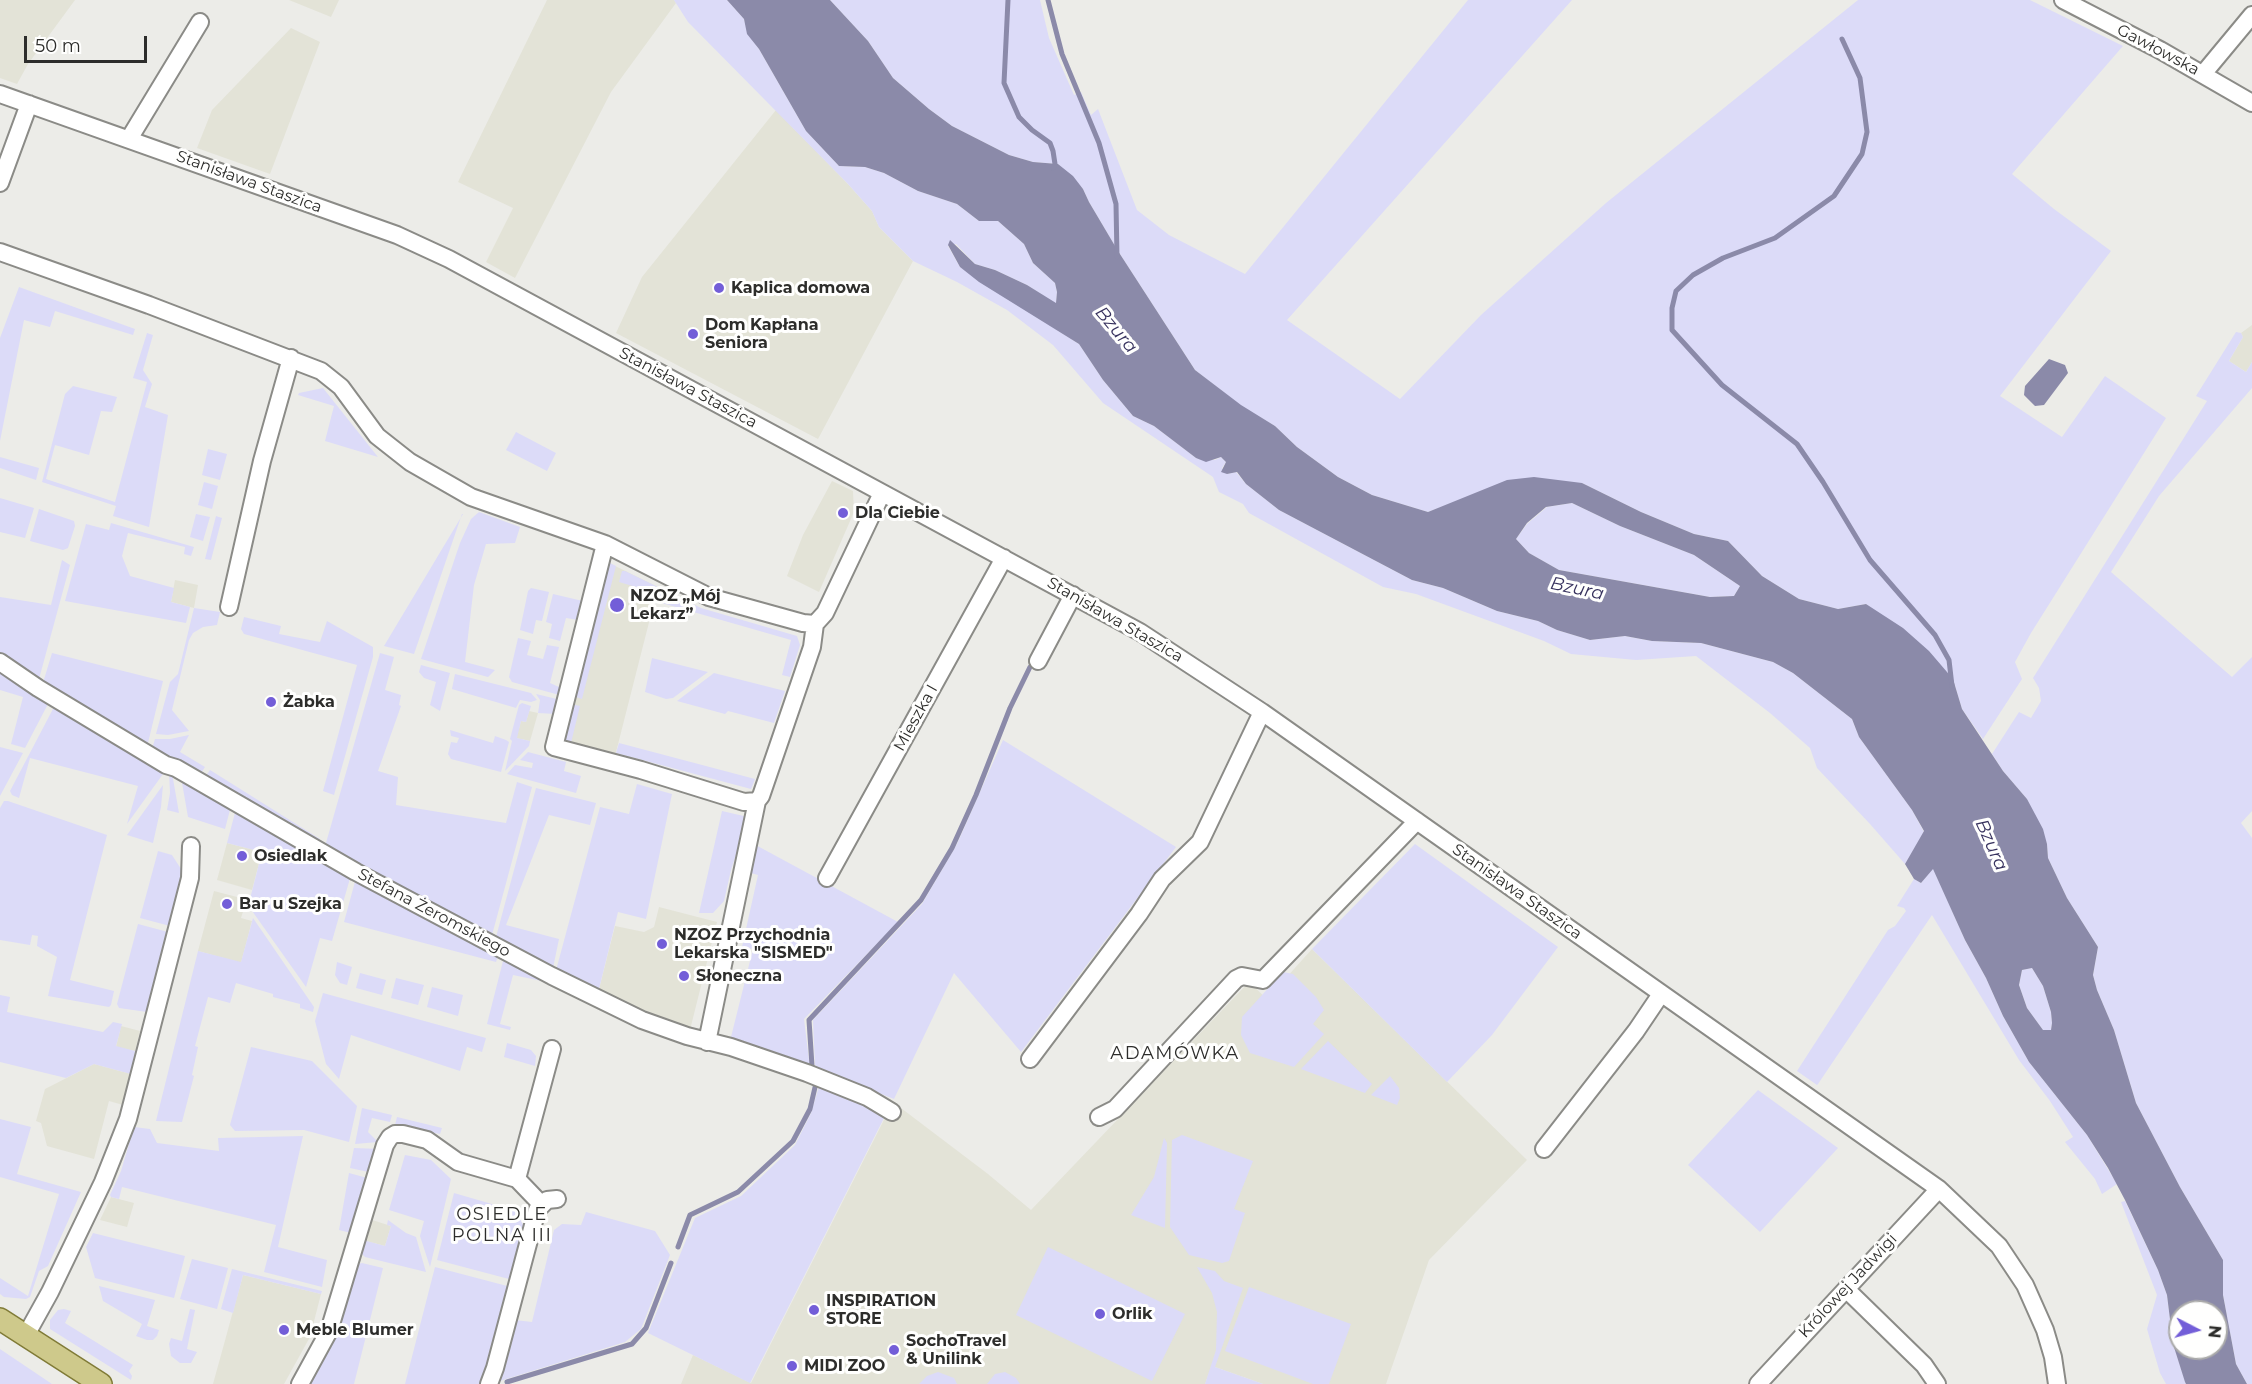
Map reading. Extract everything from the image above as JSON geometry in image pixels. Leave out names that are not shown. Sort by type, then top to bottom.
[{"type":"main road","points":[[0,1319],[101,1384]]},
{"type":"street","name":"Gawłowska","points":[[2063,0],[2203,74],[2252,103]]},
{"type":"street","points":[[2203,74],[2252,15]]},
{"type":"street","points":[[129,139],[200,22]]},
{"type":"street","name":"Stanisława Staszica","points":[[0,94],[397,235],[449,259],[1140,632],[1262,712],[1939,1189],[1999,1246],[2025,1285],[2045,1330],[2053,1357],[2057,1384]]},
{"type":"street","points":[[0,183],[29,104]]},
{"type":"street","points":[[0,252],[321,370],[341,387],[377,436],[410,462],[471,498],[605,544],[709,597],[803,623],[815,624]]},
{"type":"street","points":[[229,607],[262,461],[291,358]]},
{"type":"street","points":[[707,1042],[757,801],[765,784],[812,647],[815,624],[825,613],[882,493]]},
{"type":"street","points":[[605,544],[554,747],[641,770],[744,802],[757,801]]},
{"type":"street","name":"Mieszka I","points":[[827,878],[1004,558]]},
{"type":"street","points":[[1038,661],[1072,595]]},
{"type":"street","name":"Stefana Żeromskiego","points":[[0,662],[38,688],[166,765],[176,768],[356,872],[491,945],[642,1020],[807,1073],[867,1097],[892,1112]]},
{"type":"street","points":[[1030,1059],[1139,914],[1162,879],[1200,842],[1262,712]]},
{"type":"street","points":[[1099,1117],[1115,1109],[1236,979],[1242,976],[1263,980],[1417,821]]},
{"type":"street","points":[[26,1337],[103,1182],[128,1119],[190,878],[191,846]]},
{"type":"street","points":[[1544,1149],[1636,1031],[1661,994]]},
{"type":"street","points":[[517,1179],[552,1049]]},
{"type":"street","points":[[300,1384],[329,1331],[385,1146],[390,1137],[403,1134],[427,1140],[458,1162],[517,1179],[549,1202],[537,1210],[489,1384]]},
{"type":"street","name":"Królowej Jadwigi","points":[[1758,1384],[1939,1189]]},
{"type":"street","points":[[1846,1289],[1924,1365],[1937,1384]]},
{"type":"shaded area","points":[[0,0],[75,0],[28,64],[17,84],[0,78]]},
{"type":"shaded area","points":[[289,0],[339,0],[331,17]]},
{"type":"shaded area","points":[[547,0],[674,0],[676,3],[611,92],[515,278],[486,262],[513,208],[458,182]]},
{"type":"shaded area","points":[[674,0],[727,0],[744,19],[748,34],[806,131],[839,166],[865,167],[884,173],[918,191],[957,204],[979,221],[998,221],[1024,244],[1033,263],[1055,283],[1056,304],[1027,285],[995,270],[975,264],[956,244],[948,246],[960,267],[1079,344],[1103,380],[1133,416],[1154,426],[1196,458],[1215,460],[1221,457],[1226,462],[1222,468],[1227,474],[1236,472],[1246,484],[1279,510],[1412,580],[1443,588],[1497,611],[1538,621],[1557,630],[1590,640],[1625,636],[1652,641],[1701,643],[1773,662],[1793,673],[1852,719],[1859,737],[1912,810],[1924,832],[1905,864],[1817,768],[1810,748],[1770,713],[1696,656],[1636,660],[1571,654],[1544,641],[1416,594],[1383,587],[1249,513],[1243,504],[1219,492],[1213,477],[1103,403],[1053,345],[1007,310],[913,261],[879,227],[872,211],[848,184],[688,22]]},
{"type":"shaded area","points":[[830,0],[1040,0],[1049,38],[1074,95],[1081,92],[1091,115],[1098,109],[1137,210],[1169,235],[1245,274],[1468,0],[1572,0],[1287,320],[1400,399],[1481,315],[1606,203],[1858,0],[2030,0],[2123,46],[2012,174],[2054,209],[2111,251],[2000,396],[2062,437],[2105,376],[2166,418],[2031,633],[2015,662],[2022,679],[1983,739],[1962,709],[1953,679],[1866,604],[1838,609],[1799,599],[1762,576],[1728,541],[1694,534],[1641,512],[1582,483],[1455,502],[1428,512],[1372,495],[1338,477],[1297,447],[1275,426],[1241,406],[1195,370],[1118,251],[1083,189],[1058,164],[1033,162],[1009,155],[952,126],[893,78],[868,41]]},
{"type":"shaded area","points":[[291,28],[320,42],[270,174],[197,148],[212,110]]},
{"type":"shaded area","points":[[776,110],[848,184],[872,211],[879,227],[913,261],[818,439],[616,333],[642,277]]},
{"type":"shaded area","points":[[19,287],[135,329],[133,335],[55,311],[50,327],[24,320],[0,441],[0,338]]},
{"type":"shaded area","points":[[2252,325],[2252,362],[2246,372],[2229,361],[2243,337],[2241,333]]},
{"type":"shaded area","points":[[2236,332],[2241,333],[2243,337],[2229,361],[2246,372],[2252,362],[2252,388],[2159,496],[2111,572],[2232,677],[2252,657],[2252,811],[2241,823],[2252,838],[2252,1384],[2247,1384],[2236,1364],[2228,1322],[2228,1300],[2224,1300],[2223,1295],[2223,1260],[2180,1187],[2136,1103],[2114,1030],[2093,975],[2098,947],[2067,898],[2048,858],[2047,844],[2027,799],[1992,754],[2019,712],[2031,718],[2041,701],[2039,688],[2033,678],[2207,401],[2196,396]]},
{"type":"shaded area","points":[[147,333],[153,335],[143,370],[152,384],[145,407],[168,415],[149,527],[113,516],[116,506],[42,482],[65,394],[73,386],[117,397],[112,412],[101,411],[89,455],[55,445],[46,479],[115,502],[147,382],[133,378]]},
{"type":"shaded area","points":[[323,388],[378,457],[325,441],[334,406],[298,395]]},
{"type":"shaded area","points":[[516,432],[556,453],[547,471],[506,450]]},
{"type":"shaded area","points":[[208,449],[227,454],[220,480],[202,475]]},
{"type":"shaded area","points":[[0,457],[39,468],[36,480],[0,468]]},
{"type":"shaded area","points":[[832,481],[853,491],[854,512],[819,592],[787,576],[803,535]]},
{"type":"shaded area","points":[[204,482],[218,486],[212,509],[198,505]]},
{"type":"shaded area","points":[[0,498],[34,508],[25,538],[0,532]]},
{"type":"shaded area","points":[[1572,503],[1620,526],[1694,555],[1740,586],[1734,596],[1710,597],[1559,570],[1529,553],[1516,539],[1527,524],[1547,507]]},
{"type":"shaded area","points":[[39,509],[74,521],[75,526],[68,548],[63,550],[30,541]]},
{"type":"shaded area","points":[[479,512],[520,527],[515,543],[486,544],[474,585],[465,662],[495,670],[488,677],[421,659],[460,543],[471,519]]},
{"type":"shaded area","points":[[196,514],[210,517],[203,541],[190,537]]},
{"type":"shaded area","points":[[216,516],[222,518],[211,560],[205,559]]},
{"type":"shaded area","points":[[461,518],[414,654],[384,646]]},
{"type":"shaded area","points":[[111,523],[194,547],[191,556],[184,554],[185,547],[128,533],[122,556],[130,576],[174,588],[171,602],[190,607],[186,623],[65,601],[86,524],[109,530]]},
{"type":"shaded area","points":[[62,560],[70,565],[39,679],[0,658],[0,597],[51,605]]},
{"type":"shaded area","points":[[605,561],[658,587],[614,760],[565,744]]},
{"type":"shaded area","points":[[610,563],[616,566],[582,699],[573,696],[607,567]]},
{"type":"shaded area","points":[[622,571],[701,608],[797,636],[800,645],[790,677],[782,675],[791,640],[655,601],[656,596],[635,590],[636,587],[619,582]]},
{"type":"shaded area","points":[[175,580],[198,585],[194,608],[171,602]]},
{"type":"shaded area","points":[[531,588],[549,592],[542,621],[536,620],[533,634],[520,630],[528,591]]},
{"type":"shaded area","points":[[553,594],[587,602],[578,620],[566,618],[560,641],[549,638],[552,624],[546,622]]},
{"type":"shaded area","points":[[194,608],[220,612],[217,625],[203,627],[193,633],[189,640],[172,710],[189,731],[168,735],[156,734],[170,682],[178,674]]},
{"type":"shaded area","points":[[244,617],[281,626],[279,634],[320,642],[327,621],[373,647],[373,657],[334,795],[323,791],[357,665],[244,634],[241,629]]},
{"type":"shaded area","points":[[518,638],[531,641],[527,655],[543,659],[547,645],[559,647],[550,683],[559,687],[563,696],[512,682],[509,677]]},
{"type":"shaded area","points":[[52,653],[163,681],[147,747],[42,686]]},
{"type":"shaded area","points":[[380,653],[394,657],[385,690],[401,695],[399,705],[401,706],[378,771],[398,777],[396,805],[506,823],[517,782],[532,787],[492,935],[324,850]]},
{"type":"shaded area","points":[[652,658],[708,672],[673,698],[666,699],[645,692]]},
{"type":"shaded area","points":[[421,665],[450,673],[440,711],[430,705],[436,682],[424,678],[419,672]]},
{"type":"shaded area","points":[[0,669],[48,704],[25,748],[11,744],[23,697],[0,690]]},
{"type":"shaded area","points":[[714,673],[785,691],[774,723],[728,711],[725,714],[677,701]]},
{"type":"shaded area","points":[[455,674],[531,693],[537,700],[531,702],[520,700],[516,708],[452,689]]},
{"type":"shaded area","points":[[536,694],[561,700],[556,714],[538,713],[540,700]]},
{"type":"shaded area","points":[[522,703],[531,706],[526,722],[521,721],[517,738],[530,741],[529,746],[505,771],[512,741],[510,739],[519,705]]},
{"type":"shaded area","points":[[571,704],[580,706],[571,743],[562,741]]},
{"type":"shaded area","points":[[54,707],[163,767],[163,774],[127,824],[138,786],[30,758],[19,798],[12,795],[10,791]]},
{"type":"shaded area","points":[[529,711],[538,713],[530,741],[516,738],[521,721],[526,722]]},
{"type":"shaded area","points":[[450,730],[493,743],[495,736],[509,742],[501,772],[451,759],[448,754],[451,742],[457,743],[459,738],[451,736]]},
{"type":"shaded area","points":[[189,735],[180,752],[205,767],[199,776],[152,749],[155,739]]},
{"type":"shaded area","points":[[1003,740],[1176,847],[1021,1052],[954,973],[894,1099],[820,1070],[815,1065],[813,1020],[922,904],[957,844]]},
{"type":"shaded area","points":[[619,743],[755,779],[751,789],[616,753]]},
{"type":"shaded area","points":[[0,747],[23,753],[0,796]]},
{"type":"shaded area","points":[[528,752],[566,762],[564,771],[581,776],[576,793],[507,774],[515,765],[532,768],[533,763],[520,760]]},
{"type":"shaded area","points":[[210,770],[320,839],[317,846],[203,780]]},
{"type":"shaded area","points":[[169,771],[172,773],[179,813],[167,810],[170,793]]},
{"type":"shaded area","points":[[181,777],[231,806],[225,829],[188,817]]},
{"type":"shaded area","points":[[637,784],[672,794],[646,919],[618,912],[598,993],[555,974],[600,807],[629,814]]},
{"type":"shaded area","points":[[163,785],[153,843],[127,835]]},
{"type":"shaded area","points":[[536,788],[596,803],[590,825],[549,815],[506,925],[559,939],[553,968],[496,937]]},
{"type":"shaded area","points":[[4,801],[107,835],[70,980],[114,991],[109,1007],[48,996],[57,957],[37,946],[38,936],[32,935],[30,945],[0,940],[0,808]]},
{"type":"shaded area","points":[[236,809],[351,875],[332,941],[320,938],[306,987],[250,908],[250,899],[262,852],[227,843]]},
{"type":"shaded area","points":[[722,811],[748,817],[724,901],[713,913],[699,913]]},
{"type":"shaded area","points":[[227,843],[262,852],[252,890],[217,880]]},
{"type":"shaded area","points":[[752,843],[898,922],[804,1019],[810,1069],[730,1041],[753,949],[742,947],[758,875],[747,872]]},
{"type":"shaded area","points":[[1415,844],[1558,947],[1492,1035],[1447,1082],[1312,949]]},
{"type":"shaded area","points":[[158,851],[172,855],[183,872],[170,926],[140,918]]},
{"type":"shaded area","points":[[1933,868],[1965,940],[2029,1062],[2087,1135],[2117,1184],[2102,1194],[2095,1179],[2065,1142],[2073,1137],[2050,1101],[2019,1060],[1932,915],[1818,1084],[1797,1071],[1888,930],[1895,926],[1906,911],[1897,906],[1914,879],[1921,883]]},
{"type":"shaded area","points":[[356,878],[499,953],[496,962],[344,922]]},
{"type":"shaded area","points":[[214,891],[237,897],[245,905],[241,918],[252,921],[241,963],[198,951]]},
{"type":"shaded area","points":[[659,907],[717,922],[690,1030],[646,1015],[598,993],[615,926],[644,932],[654,927]]},
{"type":"shaded area","points":[[253,918],[314,1007],[313,1012],[300,1008],[300,1004],[236,983],[230,1003],[208,997],[195,1046],[198,1047],[192,1075],[194,1076],[182,1122],[156,1121],[198,951],[241,962]]},
{"type":"shaded area","points":[[138,924],[168,932],[147,1012],[119,1008],[117,1004]]},
{"type":"shaded area","points":[[1312,949],[1527,1160],[1429,1260],[1386,1384],[1263,1384],[1212,1366],[1205,1384],[681,1384],[693,1355],[751,1383],[893,1102],[988,1174],[1031,1210],[1249,982],[1267,999]]},
{"type":"shaded area","points":[[503,961],[556,984],[513,975],[500,1024],[511,1027],[510,1030],[487,1024]]},
{"type":"shaded area","points":[[337,962],[352,967],[347,985],[340,983],[335,975]]},
{"type":"shaded area","points":[[2032,968],[2043,986],[2051,1012],[2051,1030],[2043,1030],[2027,1008],[2019,985],[2022,970]]},
{"type":"shaded area","points":[[1283,972],[1293,974],[1316,997],[1324,1010],[1313,1024],[1324,1034],[1294,1067],[1250,1053],[1241,1035],[1242,1017]]},
{"type":"shaded area","points":[[360,973],[386,980],[382,995],[356,988]]},
{"type":"shaded area","points":[[396,978],[424,985],[418,1005],[391,998]]},
{"type":"shaded area","points":[[432,987],[463,995],[458,1016],[427,1007]]},
{"type":"shaded area","points":[[323,993],[486,1038],[482,1052],[467,1047],[460,1071],[351,1035],[339,1079],[326,1064],[315,1021]]},
{"type":"shaded area","points":[[0,995],[10,997],[7,1012],[103,1032],[113,1022],[122,1024],[116,1046],[135,1051],[131,1074],[94,1064],[66,1078],[0,1062]]},
{"type":"shaded area","points":[[121,1026],[140,1031],[135,1051],[116,1047]]},
{"type":"shaded area","points":[[1328,1041],[1372,1084],[1365,1093],[1301,1069]]},
{"type":"shaded area","points":[[507,1043],[531,1050],[536,1056],[535,1066],[504,1057]]},
{"type":"shaded area","points":[[251,1047],[312,1061],[357,1106],[349,1142],[304,1130],[235,1131],[230,1125]]},
{"type":"shaded area","points":[[94,1064],[131,1074],[123,1105],[109,1101],[94,1159],[47,1146],[41,1123],[36,1121],[45,1089]]},
{"type":"shaded area","points":[[1390,1076],[1399,1088],[1400,1098],[1397,1105],[1371,1095]]},
{"type":"shaded area","points":[[820,1083],[886,1114],[750,1383],[648,1333],[695,1218],[741,1196],[795,1145],[811,1113]]},
{"type":"shaded area","points":[[1758,1090],[1838,1148],[1760,1232],[1688,1165]]},
{"type":"shaded area","points":[[362,1108],[392,1115],[390,1122],[372,1118],[368,1132],[378,1142],[355,1144]]},
{"type":"shaded area","points":[[397,1117],[442,1128],[440,1134],[395,1125]]},
{"type":"shaded area","points":[[0,1119],[31,1127],[17,1174],[81,1192],[48,1266],[39,1271],[30,1297],[26,1299],[4,1297],[0,1294],[0,1278],[28,1296],[59,1194],[0,1177]]},
{"type":"shaded area","points":[[134,1127],[150,1129],[157,1143],[219,1151],[218,1138],[303,1136],[278,1247],[327,1260],[322,1287],[264,1272],[276,1225],[122,1187],[119,1199],[111,1197]]},
{"type":"shaded area","points":[[1182,1135],[1253,1161],[1234,1209],[1245,1213],[1229,1261],[1222,1263],[1189,1255],[1170,1227],[1172,1140]]},
{"type":"shaded area","points":[[1164,1138],[1167,1143],[1165,1228],[1131,1215],[1154,1177]]},
{"type":"shaded area","points":[[354,1148],[380,1149],[373,1173],[350,1168]]},
{"type":"shaded area","points":[[405,1155],[431,1160],[451,1179],[430,1267],[420,1236],[424,1221],[389,1210]]},
{"type":"shaded area","points":[[349,1173],[371,1179],[355,1234],[339,1230]]},
{"type":"shaded area","points":[[454,1193],[516,1211],[523,1225],[509,1279],[437,1260]]},
{"type":"shaded area","points":[[111,1197],[134,1203],[127,1227],[100,1220]]},
{"type":"shaded area","points":[[2125,1201],[2158,1270],[2167,1295],[2168,1360],[2178,1360],[2186,1384],[2166,1384],[2160,1373],[2147,1329],[2157,1295],[2121,1202]]},
{"type":"shaded area","points":[[586,1212],[655,1231],[670,1255],[641,1329],[625,1342],[500,1381],[515,1320],[532,1322],[554,1230],[562,1224],[581,1225]]},
{"type":"shaded area","points":[[366,1218],[391,1226],[385,1246],[358,1239]]},
{"type":"shaded area","points":[[388,1220],[416,1237],[426,1272],[365,1257],[361,1253],[363,1240],[385,1246],[391,1226],[387,1225]]},
{"type":"shaded area","points":[[93,1233],[185,1256],[174,1298],[95,1278],[86,1247]]},
{"type":"shaded area","name":"Orlik","points":[[1048,1247],[1185,1314],[1152,1381],[1016,1315]]},
{"type":"shaded area","points":[[192,1259],[228,1268],[217,1309],[180,1299]]},
{"type":"shaded area","points":[[362,1263],[383,1268],[354,1384],[306,1384],[355,1265]]},
{"type":"shaded area","points":[[435,1267],[511,1287],[483,1384],[405,1384]]},
{"type":"shaded area","points":[[1197,1267],[1215,1271],[1224,1281],[1243,1288],[1215,1367],[1263,1384],[1205,1384],[1216,1350],[1217,1312],[1212,1293]]},
{"type":"shaded area","points":[[232,1269],[322,1291],[321,1294],[243,1275],[233,1313],[221,1309]]},
{"type":"shaded area","points":[[243,1275],[321,1294],[310,1337],[284,1384],[213,1384]]},
{"type":"shaded area","points":[[99,1286],[155,1300],[147,1326],[159,1330],[157,1336],[153,1340],[147,1340],[136,1336],[142,1324],[103,1301]]},
{"type":"shaded area","points":[[1249,1287],[1351,1324],[1329,1384],[1313,1384],[1225,1351]]},
{"type":"shaded area","points":[[190,1309],[195,1310],[187,1349],[197,1352],[191,1363],[180,1363],[171,1356],[169,1344],[171,1338],[182,1341]]},
{"type":"shaded area","points":[[58,1310],[71,1311],[65,1323],[133,1365],[129,1371],[132,1376],[131,1380],[50,1329],[50,1320]]},
{"type":"shaded area","points":[[0,1349],[52,1384],[0,1384]]},
{"type":"shaded area","points":[[938,1372],[954,1378],[957,1384],[919,1384],[927,1376]]},
{"type":"shaded area","points":[[1005,1372],[1016,1378],[1020,1384],[987,1384],[995,1374]]},
{"type":"water","name":"Bzura","points":[[727,0],[830,0],[868,41],[893,78],[952,126],[1009,155],[1033,162],[1058,164],[1073,176],[1083,189],[1118,251],[1195,370],[1241,405],[1275,426],[1297,447],[1338,477],[1372,495],[1428,512],[1507,480],[1534,477],[1582,483],[1641,512],[1694,534],[1728,541],[1762,576],[1799,599],[1838,609],[1866,604],[1903,628],[1929,651],[1953,679],[1962,709],[2003,771],[2027,799],[2043,829],[2048,858],[2067,898],[2098,947],[2093,975],[2114,1030],[2136,1103],[2180,1187],[2223,1260],[2224,1300],[2168,1300],[2168,1303],[2158,1270],[2108,1168],[2087,1135],[2029,1062],[1965,940],[1933,869],[1921,883],[1914,879],[1905,864],[1924,831],[1912,810],[1859,737],[1852,719],[1793,673],[1773,662],[1701,643],[1652,641],[1625,636],[1590,640],[1557,630],[1538,621],[1497,611],[1443,588],[1412,580],[1279,510],[1246,484],[1237,472],[1227,474],[1221,472],[1226,462],[1221,457],[1206,462],[1196,458],[1154,426],[1133,416],[1103,380],[1079,344],[979,282],[960,267],[948,245],[950,240],[975,264],[995,270],[1027,285],[1056,303],[1055,283],[1033,263],[1024,244],[998,221],[979,221],[957,204],[918,191],[884,173],[865,167],[839,166],[806,131],[759,49],[747,34],[744,19]],"holes":[[[1572,503],[1620,526],[1694,555],[1740,586],[1734,596],[1710,597],[1559,570],[1529,553],[1516,539],[1527,523],[1546,507]],[[2032,968],[2043,986],[2051,1012],[2051,1030],[2043,1030],[2027,1008],[2019,985],[2022,970]]]},
{"type":"water","points":[[2049,359],[2065,365],[2068,373],[2044,405],[2035,406],[2024,395],[2025,386]]},
{"type":"water","points":[[2228,1322],[2236,1364],[2247,1384],[2186,1384],[2178,1360],[2228,1360]]},
{"type":"waterway","points":[[1008,0],[1004,83],[1019,117],[1050,143],[1055,164],[1053,168]]},
{"type":"waterway","points":[[1048,0],[1062,54],[1099,143],[1116,204],[1117,257]]},
{"type":"waterway","points":[[1842,39],[1860,78],[1867,132],[1862,154],[1834,196],[1775,238],[1723,258],[1693,275],[1676,291],[1672,308],[1672,330],[1722,385],[1797,444],[1870,560],[1935,635],[1949,660],[1952,686]]},
{"type":"waterway","points":[[812,1066],[809,1020],[921,900],[952,848],[976,795],[1010,708],[1030,667]]},
{"type":"waterway","points":[[678,1247],[690,1215],[738,1192],[793,1141],[810,1109],[816,1083]]},
{"type":"waterway","points":[[507,1382],[632,1344],[646,1328],[671,1263]]},
{"type":"place","name":"Kaplica domowa","points":[[719,288]]},
{"type":"place","name":"Dom Kapłana Seniora","points":[[693,334]]},
{"type":"place","name":"Dla Ciebie","points":[[843,513]]},
{"type":"place","name":"NZOZ „Mój Lekarz”","points":[[617,605]]},
{"type":"place","name":"Żabka","points":[[271,702]]},
{"type":"place","name":"Osiedlak","points":[[242,856]]},
{"type":"place","name":"Bar u Szejka","points":[[227,904]]},
{"type":"place","name":"NZOZ Przychodnia Lekarska \"SISMED\"","points":[[662,944]]},
{"type":"place","name":"Słoneczna","points":[[684,976]]},
{"type":"place","name":"INSPIRATION STORE","points":[[814,1310]]},
{"type":"place","name":"Orlik","points":[[1100,1314]]},
{"type":"place","name":"Meble Blumer","points":[[284,1330]]},
{"type":"place","name":"SochoTravel & Unilink","points":[[894,1350]]},
{"type":"place","name":"MIDI ZOO","points":[[792,1366]]},
{"type":"district","name":"ADAMÓWKA","points":[[1175,1054]]},
{"type":"district","name":"OSIEDLE POLNA III","points":[[502,1225]]}]
